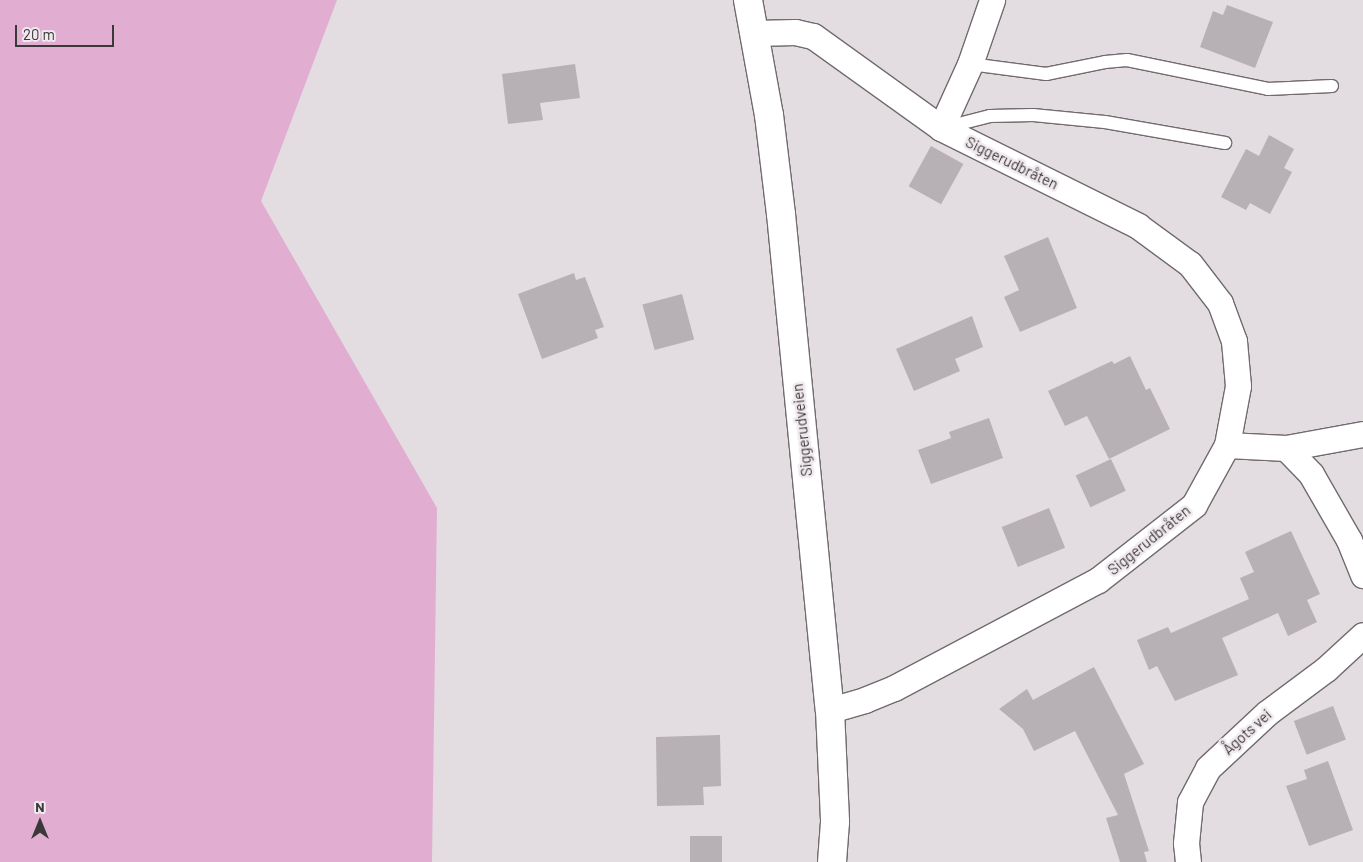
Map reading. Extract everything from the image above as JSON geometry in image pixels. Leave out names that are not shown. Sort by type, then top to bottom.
[{"type":"main road","name":"Siggerudveien","points":[[748,0],[769,115],[781,214],[830,710],[835,822],[832,862]]},
{"type":"street","points":[[941,128],[970,64],[992,0]]},
{"type":"street","name":"Siggerudbråten","points":[[755,33],[795,32],[812,36],[941,128],[1138,226],[1190,264],[1220,304],[1234,341],[1238,386],[1227,445],[1194,505],[1098,580],[894,688],[865,700],[830,710]]},
{"type":"street","points":[[1227,445],[1286,448],[1363,434]]},
{"type":"street","points":[[1286,448],[1311,474],[1349,540],[1363,575]]},
{"type":"street","name":"Ågots vei","points":[[1188,862],[1186,842],[1190,802],[1208,768],[1267,713],[1326,668],[1363,635]]},
{"type":"lane","points":[[970,64],[1046,74],[1104,62],[1127,60],[1268,90],[1332,86]]},
{"type":"lane","name":"Siggerudbråten","points":[[941,128],[990,116],[1033,115],[1104,122],[1225,143]]},
{"type":"shaded area","points":[[0,0],[337,0],[261,201],[437,508],[432,862],[0,862]]},
{"type":"building","points":[[1227,5],[1273,22],[1255,68],[1200,47],[1213,11],[1223,15]]},
{"type":"building","points":[[575,64],[580,98],[540,103],[543,120],[508,124],[502,74]]},
{"type":"building","points":[[1269,135],[1294,149],[1284,168],[1292,172],[1270,214],[1250,203],[1246,210],[1221,197],[1246,149],[1259,156]]},
{"type":"building","points":[[931,146],[963,164],[941,204],[909,186]]},
{"type":"building","points":[[1048,237],[1077,308],[1020,332],[1004,297],[1019,290],[1004,256]]},
{"type":"building","points":[[574,273],[576,280],[585,277],[604,327],[595,330],[598,338],[542,359],[518,294]]},
{"type":"building","points":[[682,294],[694,339],[655,350],[642,305]]},
{"type":"building","points":[[972,316],[983,347],[955,359],[960,371],[914,391],[896,349]]},
{"type":"building","points":[[1130,356],[1146,390],[1150,388],[1170,429],[1109,459],[1087,416],[1065,426],[1048,391],[1112,361],[1114,364]]},
{"type":"building","points":[[989,418],[1003,458],[931,484],[918,450],[951,438],[949,432]]},
{"type":"building","points":[[1111,459],[1126,491],[1090,507],[1076,475]]},
{"type":"building","points":[[1049,508],[1065,548],[1018,567],[1002,527]]},
{"type":"building","points":[[1291,531],[1320,594],[1307,600],[1317,622],[1288,636],[1278,613],[1222,638],[1238,675],[1175,701],[1157,666],[1149,670],[1137,640],[1168,627],[1171,633],[1249,599],[1240,578],[1254,572],[1245,552]]},
{"type":"building","points":[[1094,667],[1144,764],[1124,774],[1149,851],[1144,852],[1147,862],[1120,862],[1106,818],[1118,815],[1075,731],[1034,751],[1023,729],[999,709],[1027,689],[1033,700]]},
{"type":"building","points":[[1333,706],[1346,740],[1307,755],[1294,721]]},
{"type":"building","points":[[720,735],[721,786],[703,787],[704,805],[657,806],[656,737]]},
{"type":"building","points":[[1328,761],[1353,830],[1309,846],[1286,786],[1307,779],[1304,770]]},
{"type":"building","points":[[690,836],[722,836],[722,862],[690,862]]}]
